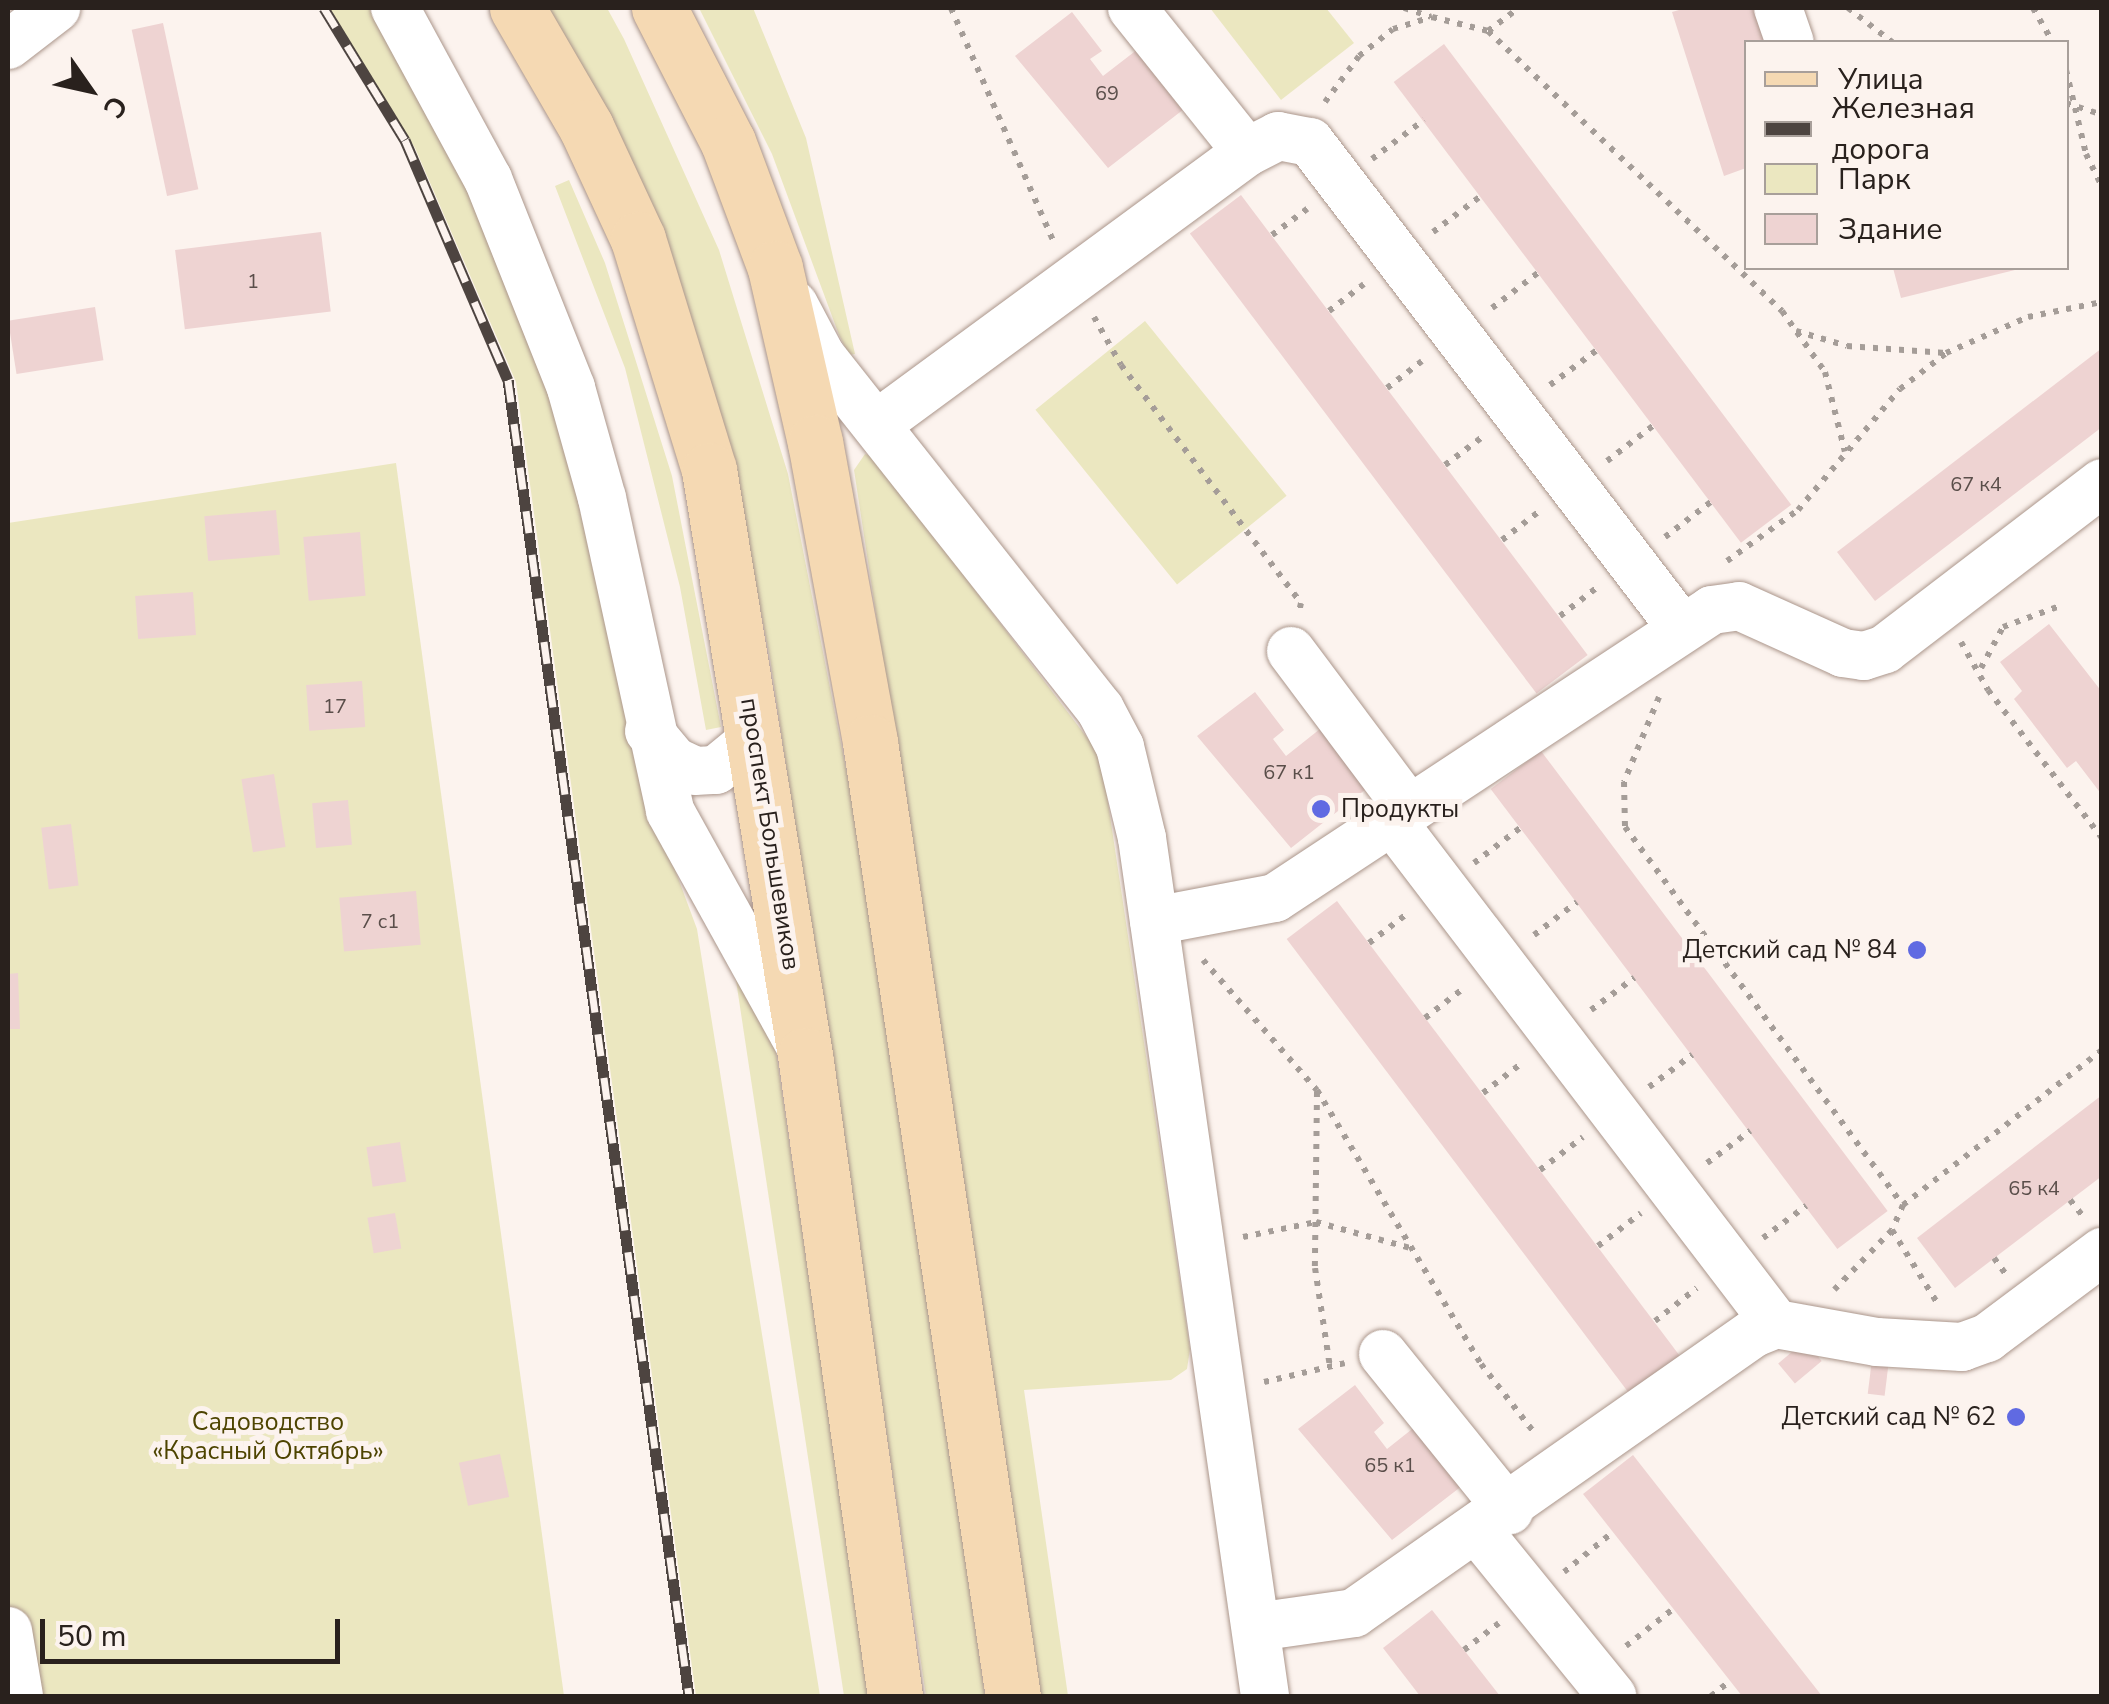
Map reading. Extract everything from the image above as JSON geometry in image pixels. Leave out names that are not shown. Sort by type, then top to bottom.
[{"type":"main road","name":"проспект Большевиков","points":[[516,8],[593,143],[638,239],[708,470],[805,1055],[895,1696]]},
{"type":"main road","points":[[658,8],[728,142],[775,268],[870,742],[1013,1696]]},
{"type":"street","points":[[8,45],[56,8]]},
{"type":"street","points":[[395,8],[488,179],[571,388],[602,498],[649,731],[670,811],[805,1055]]},
{"type":"street","points":[[1132,8],[1246,152]]},
{"type":"street","points":[[1778,8],[1789,40]]},
{"type":"street","points":[[877,424],[1246,152],[1278,136],[1310,142],[1457,334],[1669,634]]},
{"type":"street","points":[[775,268],[821,356],[1100,710],[1134,791],[1172,932],[1265,1696]]},
{"type":"street","points":[[1172,932],[1276,898],[1669,634],[1738,606],[1864,656],[1936,610],[2102,483]]},
{"type":"street","points":[[1290,652],[1400,815],[1789,1325]]},
{"type":"street","points":[[649,731],[674,762],[695,772],[726,764],[755,738]]},
{"type":"street","points":[[1256,1628],[1354,1613],[1494,1520],[1754,1333],[1789,1325],[1878,1342],[1962,1347],[1988,1338],[2102,1252]]},
{"type":"street","points":[[1383,1354],[1612,1696]]},
{"type":"street","points":[[8,1632],[19,1696]]},
{"type":"path","points":[[952,8],[1072,280],[1121,364],[1301,602],[1290,652]]},
{"type":"path","points":[[1404,8],[1488,32],[1741,268],[1795,330],[1825,372],[1846,452]]},
{"type":"path","points":[[1488,32],[1518,8]]},
{"type":"path","points":[[1848,8],[1889,40]]},
{"type":"path","points":[[2033,8],[2052,40]]},
{"type":"path","points":[[1310,142],[1327,96],[1359,56],[1393,29],[1432,18]]},
{"type":"path","points":[[2071,104],[2102,115]]},
{"type":"path","points":[[2071,104],[2102,188]]},
{"type":"path","points":[[1457,334],[1539,272]]},
{"type":"path","points":[[1720,567],[1798,510],[1900,389],[1946,354],[2028,317],[2102,302]]},
{"type":"path","points":[[1795,330],[1847,346],[1946,354]]},
{"type":"path","points":[[1981,668],[2003,627],[2057,608]]},
{"type":"path","points":[[1936,610],[1981,668],[1988,690],[2102,838]]},
{"type":"path","points":[[1669,634],[1658,699],[1624,782],[1625,826],[1904,1205]]},
{"type":"path","points":[[1172,932],[1318,1090],[1482,1364],[1563,1470]]},
{"type":"path","points":[[1789,1325],[1892,1230],[1904,1205],[2102,1050]]},
{"type":"path","points":[[1318,1090],[1315,1268],[1330,1366]]},
{"type":"path","points":[[1232,1240],[1316,1222],[1414,1248]]},
{"type":"path","points":[[1892,1230],[1962,1347]]},
{"type":"path","points":[[1253,1384],[1383,1354]]},
{"type":"path","points":[[1711,1696],[1730,1681]]},
{"type":"green space","points":[[329,8],[369,8],[454,154],[558,415],[642,781],[697,929],[820,1696],[696,1696],[516,382],[415,148]]},
{"type":"green space","points":[[548,8],[607,8],[624,39],[719,250],[788,474],[868,881],[985,1696],[926,1696],[770,658],[737,490]]},
{"type":"green space","points":[[699,8],[753,8],[806,138],[855,354],[849,355],[839,335],[772,154]]},
{"type":"green space","points":[[1210,8],[1326,8],[1354,43],[1281,100]]},
{"type":"green space","points":[[569,180],[605,263],[672,476],[721,727],[706,730],[680,587],[625,368],[555,186]]},
{"type":"green space","points":[[1145,321],[1287,496],[1177,585],[1035,410]]},
{"type":"green space","points":[[865,454],[874,457],[1101,756],[1190,1349],[1187,1369],[1171,1380],[1024,1390],[1068,1696],[1041,1696],[854,470]]},
{"type":"green space","name":"Садоводство «Красный Октябрь»","points":[[396,463],[564,1696],[8,1696],[8,523]]},
{"type":"green space","points":[[734,967],[773,1032],[870,1696],[844,1696]]},
{"type":"building","points":[[1686,8],[1759,8],[1769,40],[1744,40],[1744,169],[1724,176],[1672,12]]},
{"type":"building","points":[[1072,12],[1102,51],[1090,59],[1103,76],[1138,49],[1184,109],[1108,168],[1015,56]]},
{"type":"building","points":[[163,23],[198,189],[167,196],[132,30]]},
{"type":"building","points":[[1444,44],[1791,505],[1741,543],[1394,82]]},
{"type":"building","points":[[1241,195],[1588,655],[1537,694],[1190,234]]},
{"type":"building","points":[[321,232],[331,311],[185,329],[175,250]]},
{"type":"building","points":[[1894,270],[2015,270],[1901,298]]},
{"type":"building","points":[[95,307],[103,360],[17,374],[8,321]]},
{"type":"building","points":[[2102,348],[2102,427],[1875,601],[1837,552]]},
{"type":"building","points":[[276,510],[280,555],[208,561],[204,516]]},
{"type":"building","points":[[360,532],[366,596],[309,601],[303,537]]},
{"type":"building","points":[[193,592],[196,635],[138,639],[135,596]]},
{"type":"building","points":[[2049,624],[2102,692],[2102,795],[2076,761],[2067,768],[2014,699],[2022,691],[2000,662]]},
{"type":"building","points":[[362,681],[365,727],[309,731],[306,685]]},
{"type":"building","points":[[1255,692],[1284,730],[1273,739],[1286,756],[1320,729],[1366,789],[1291,848],[1197,736]]},
{"type":"building","points":[[1541,751],[1888,1211],[1837,1249],[1491,789]]},
{"type":"building","points":[[274,774],[286,847],[253,852],[241,779]]},
{"type":"building","points":[[348,800],[352,845],[316,848],[312,803]]},
{"type":"building","points":[[71,824],[79,886],[49,889],[41,828]]},
{"type":"building","points":[[416,891],[421,945],[344,952],[339,898]]},
{"type":"building","points":[[1337,901],[1684,1362],[1634,1400],[1287,939]]},
{"type":"building","points":[[18,973],[20,1029],[8,1029],[8,974]]},
{"type":"building","points":[[2102,1095],[2102,1176],[1955,1288],[1917,1238]]},
{"type":"building","points":[[400,1142],[406,1182],[373,1187],[366,1147]]},
{"type":"building","points":[[395,1213],[401,1248],[374,1253],[367,1218]]},
{"type":"building","points":[[1805,1341],[1822,1361],[1795,1383],[1778,1363]]},
{"type":"building","points":[[1872,1359],[1889,1361],[1885,1396],[1868,1394]]},
{"type":"building","points":[[1355,1385],[1384,1423],[1374,1432],[1387,1449],[1421,1422],[1467,1482],[1392,1540],[1298,1429]]},
{"type":"building","points":[[500,1454],[509,1497],[468,1506],[459,1463]]},
{"type":"building","points":[[1633,1455],[1822,1696],[1742,1696],[1583,1494]]},
{"type":"building","points":[[1432,1610],[1500,1696],[1420,1696],[1383,1648]]},
{"type":"railway","points":[[324,8],[405,140],[508,380],[689,1696]]},
{"type":"place","name":"Продукты","points":[[1321,809]]},
{"type":"place","name":"Детский сад № 84","points":[[1917,950]]},
{"type":"place","name":"Детский сад № 62","points":[[2016,1417]]}]
